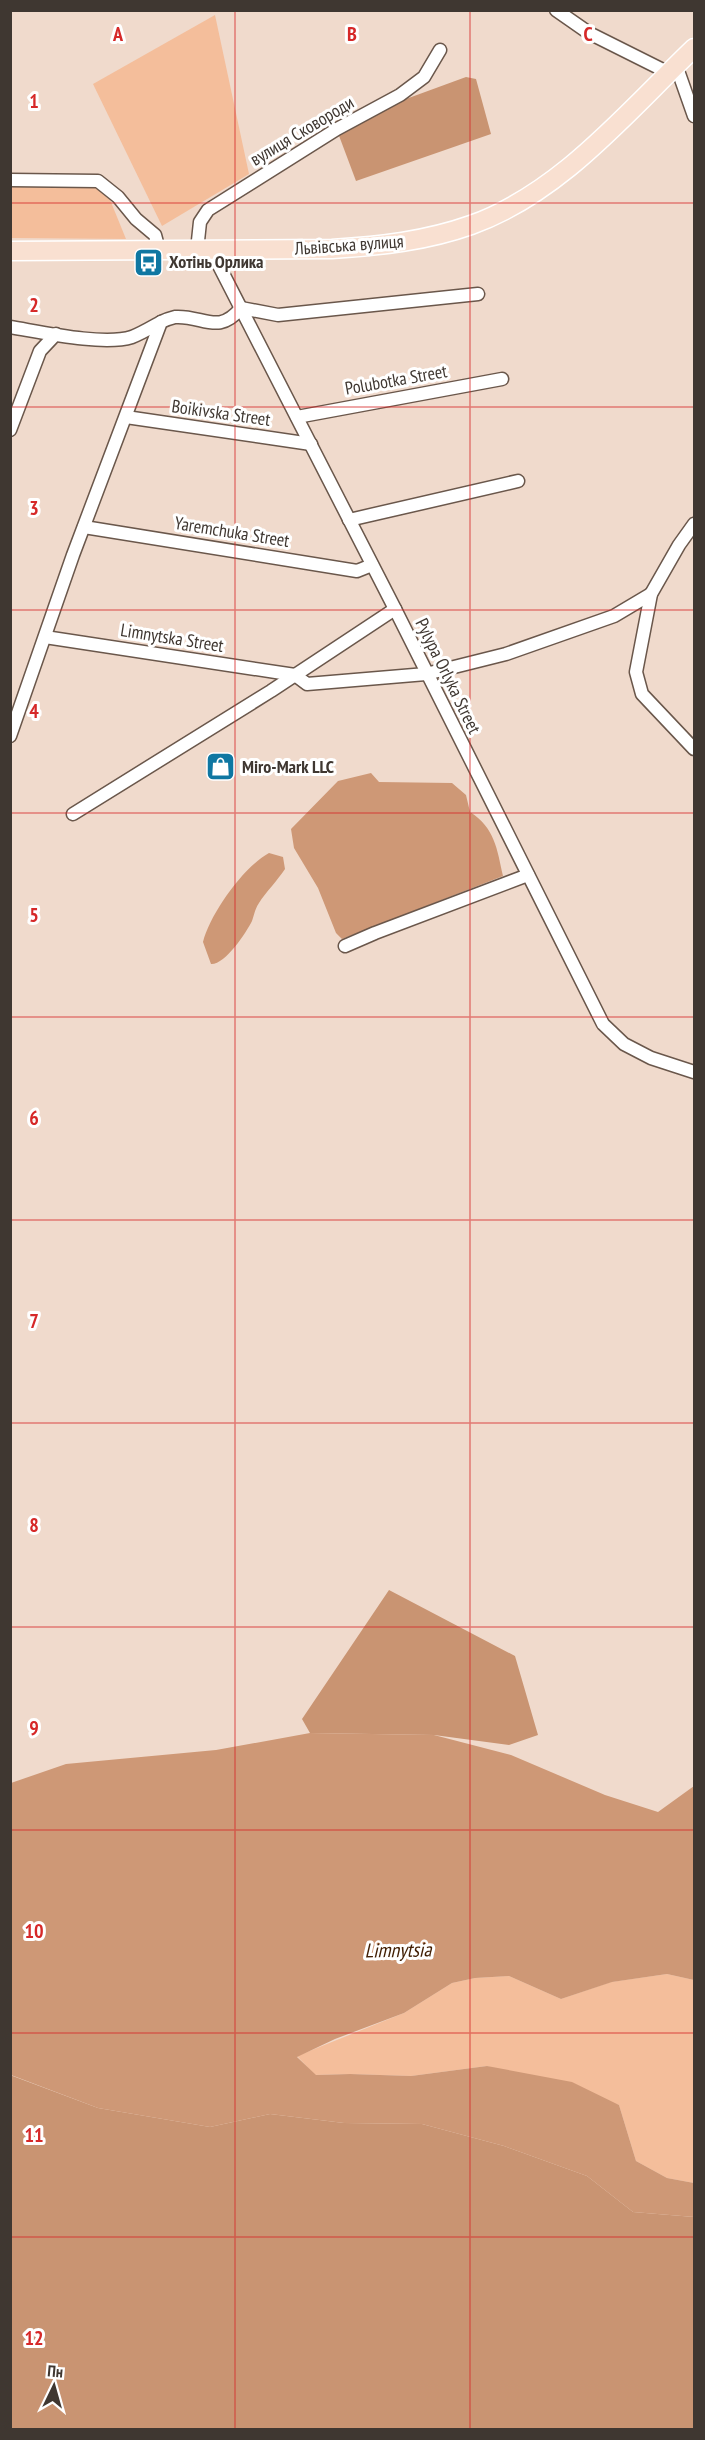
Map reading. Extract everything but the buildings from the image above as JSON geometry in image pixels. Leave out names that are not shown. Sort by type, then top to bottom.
[{"type":"main road","name":"Львівська вулиця","points":[[10,251],[332,249],[382,246],[429,237],[472,224],[530,196],[577,160],[694,48]]},
{"type":"street","points":[[556,10],[589,33],[673,69],[694,116]]},
{"type":"street","name":"вулиця Сковороди","points":[[204,250],[200,222],[208,210],[337,129],[400,95],[424,77],[440,51]]},
{"type":"street","points":[[10,180],[98,181],[118,197],[136,219],[155,236],[159,250]]},
{"type":"street","name":"Pylypa Orlyka Street","points":[[204,250],[241,308],[603,1024],[624,1044],[651,1058],[694,1072]]},
{"type":"street","points":[[10,327],[116,340],[132,337],[176,317],[219,324],[232,319],[241,308],[278,315],[478,294]]},
{"type":"street","points":[[10,736],[84,527],[161,322]]},
{"type":"street","points":[[10,430],[40,351],[56,334]]},
{"type":"street","name":"Polubotka Street","points":[[297,417],[502,379]]},
{"type":"street","name":"Boikivska Street","points":[[126,417],[311,444]]},
{"type":"street","points":[[349,520],[518,481]]},
{"type":"street","points":[[694,524],[651,594],[636,672],[642,694],[694,749]]},
{"type":"street","name":"Yaremchuka Street","points":[[84,527],[357,571],[372,565]]},
{"type":"street","name":"Limnytska Street","points":[[45,637],[295,675],[307,684],[426,674],[506,654],[614,616],[651,594]]},
{"type":"street","points":[[73,814],[295,675],[395,609]]},
{"type":"street","points":[[345,946],[528,875]]},
{"type":"shaded area","points":[[215,15],[249,174],[162,226],[93,84]]},
{"type":"shaded area","points":[[466,77],[476,79],[491,134],[356,181],[335,125]]},
{"type":"shaded area","points":[[11,185],[104,185],[126,239],[11,238]]},
{"type":"shaded area","points":[[389,1590],[515,1656],[538,1735],[509,1745],[434,1735],[310,1733],[302,1719]]},
{"type":"shaded area","points":[[667,1974],[694,1980],[694,2183],[667,2178],[636,2161],[619,2105],[487,2066],[411,2076],[315,2075],[297,2056],[404,2013],[452,1983],[475,1978],[509,1976],[561,1999],[611,1982]]},
{"type":"shaded area","points":[[10,2075],[98,2108],[210,2127],[270,2114],[344,2123],[422,2124],[504,2146],[587,2176],[633,2212],[694,2217],[694,2429],[11,2429]]},
{"type":"water","points":[[371,773],[379,782],[452,783],[466,795],[470,812],[490,832],[497,848],[503,876],[342,939],[336,933],[318,888],[294,848],[291,829],[338,781]]},
{"type":"water","points":[[269,853],[283,857],[285,869],[259,903],[252,921],[240,940],[229,954],[217,963],[211,964],[203,942],[213,918],[239,880]]},
{"type":"water","name":"Limnytsia","points":[[310,1733],[434,1735],[511,1755],[605,1795],[658,1812],[694,1786],[694,1980],[667,1974],[612,1982],[561,1999],[509,1976],[475,1978],[452,1983],[404,2013],[335,2039],[297,2057],[316,2075],[411,2076],[487,2066],[572,2082],[619,2105],[636,2161],[667,2178],[694,2183],[694,2217],[633,2212],[587,2176],[504,2146],[422,2124],[344,2123],[270,2114],[210,2127],[98,2108],[11,2075],[11,1783],[66,1764],[216,1750]]},
{"type":"place","name":"Хотінь Орлика","points":[[148,262]]},
{"type":"place","name":"Miro-Mark LLC","points":[[221,767]]}]
